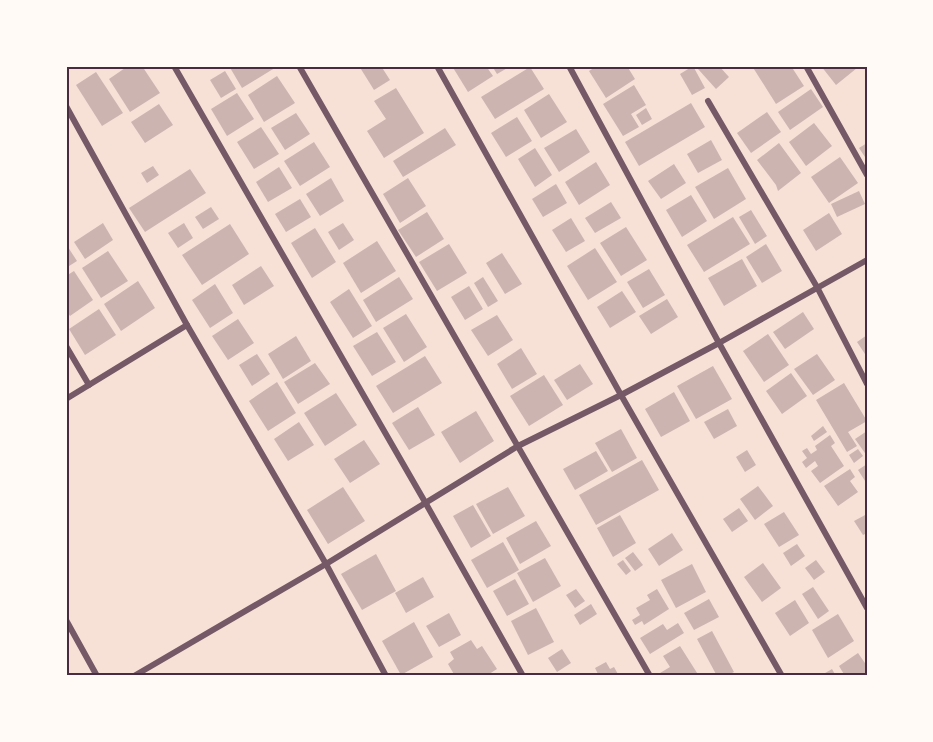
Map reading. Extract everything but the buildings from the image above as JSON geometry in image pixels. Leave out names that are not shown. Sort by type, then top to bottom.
[{"type":"street","points":[[174,66],[523,676]]},
{"type":"street","points":[[299,66],[650,676]]},
{"type":"street","points":[[437,66],[621,395],[782,676]]},
{"type":"street","points":[[569,66],[719,343],[867,608]]},
{"type":"street","points":[[806,66],[867,175]]},
{"type":"street","points":[[708,100],[817,287],[867,384]]},
{"type":"street","points":[[66,106],[187,325],[326,564],[386,676]]},
{"type":"street","points":[[134,676],[326,564],[518,446],[719,343],[867,260]]},
{"type":"street","points":[[66,399],[187,325]]},
{"type":"street","points":[[66,346],[88,385]]},
{"type":"street","points":[[66,620],[97,676]]}]
